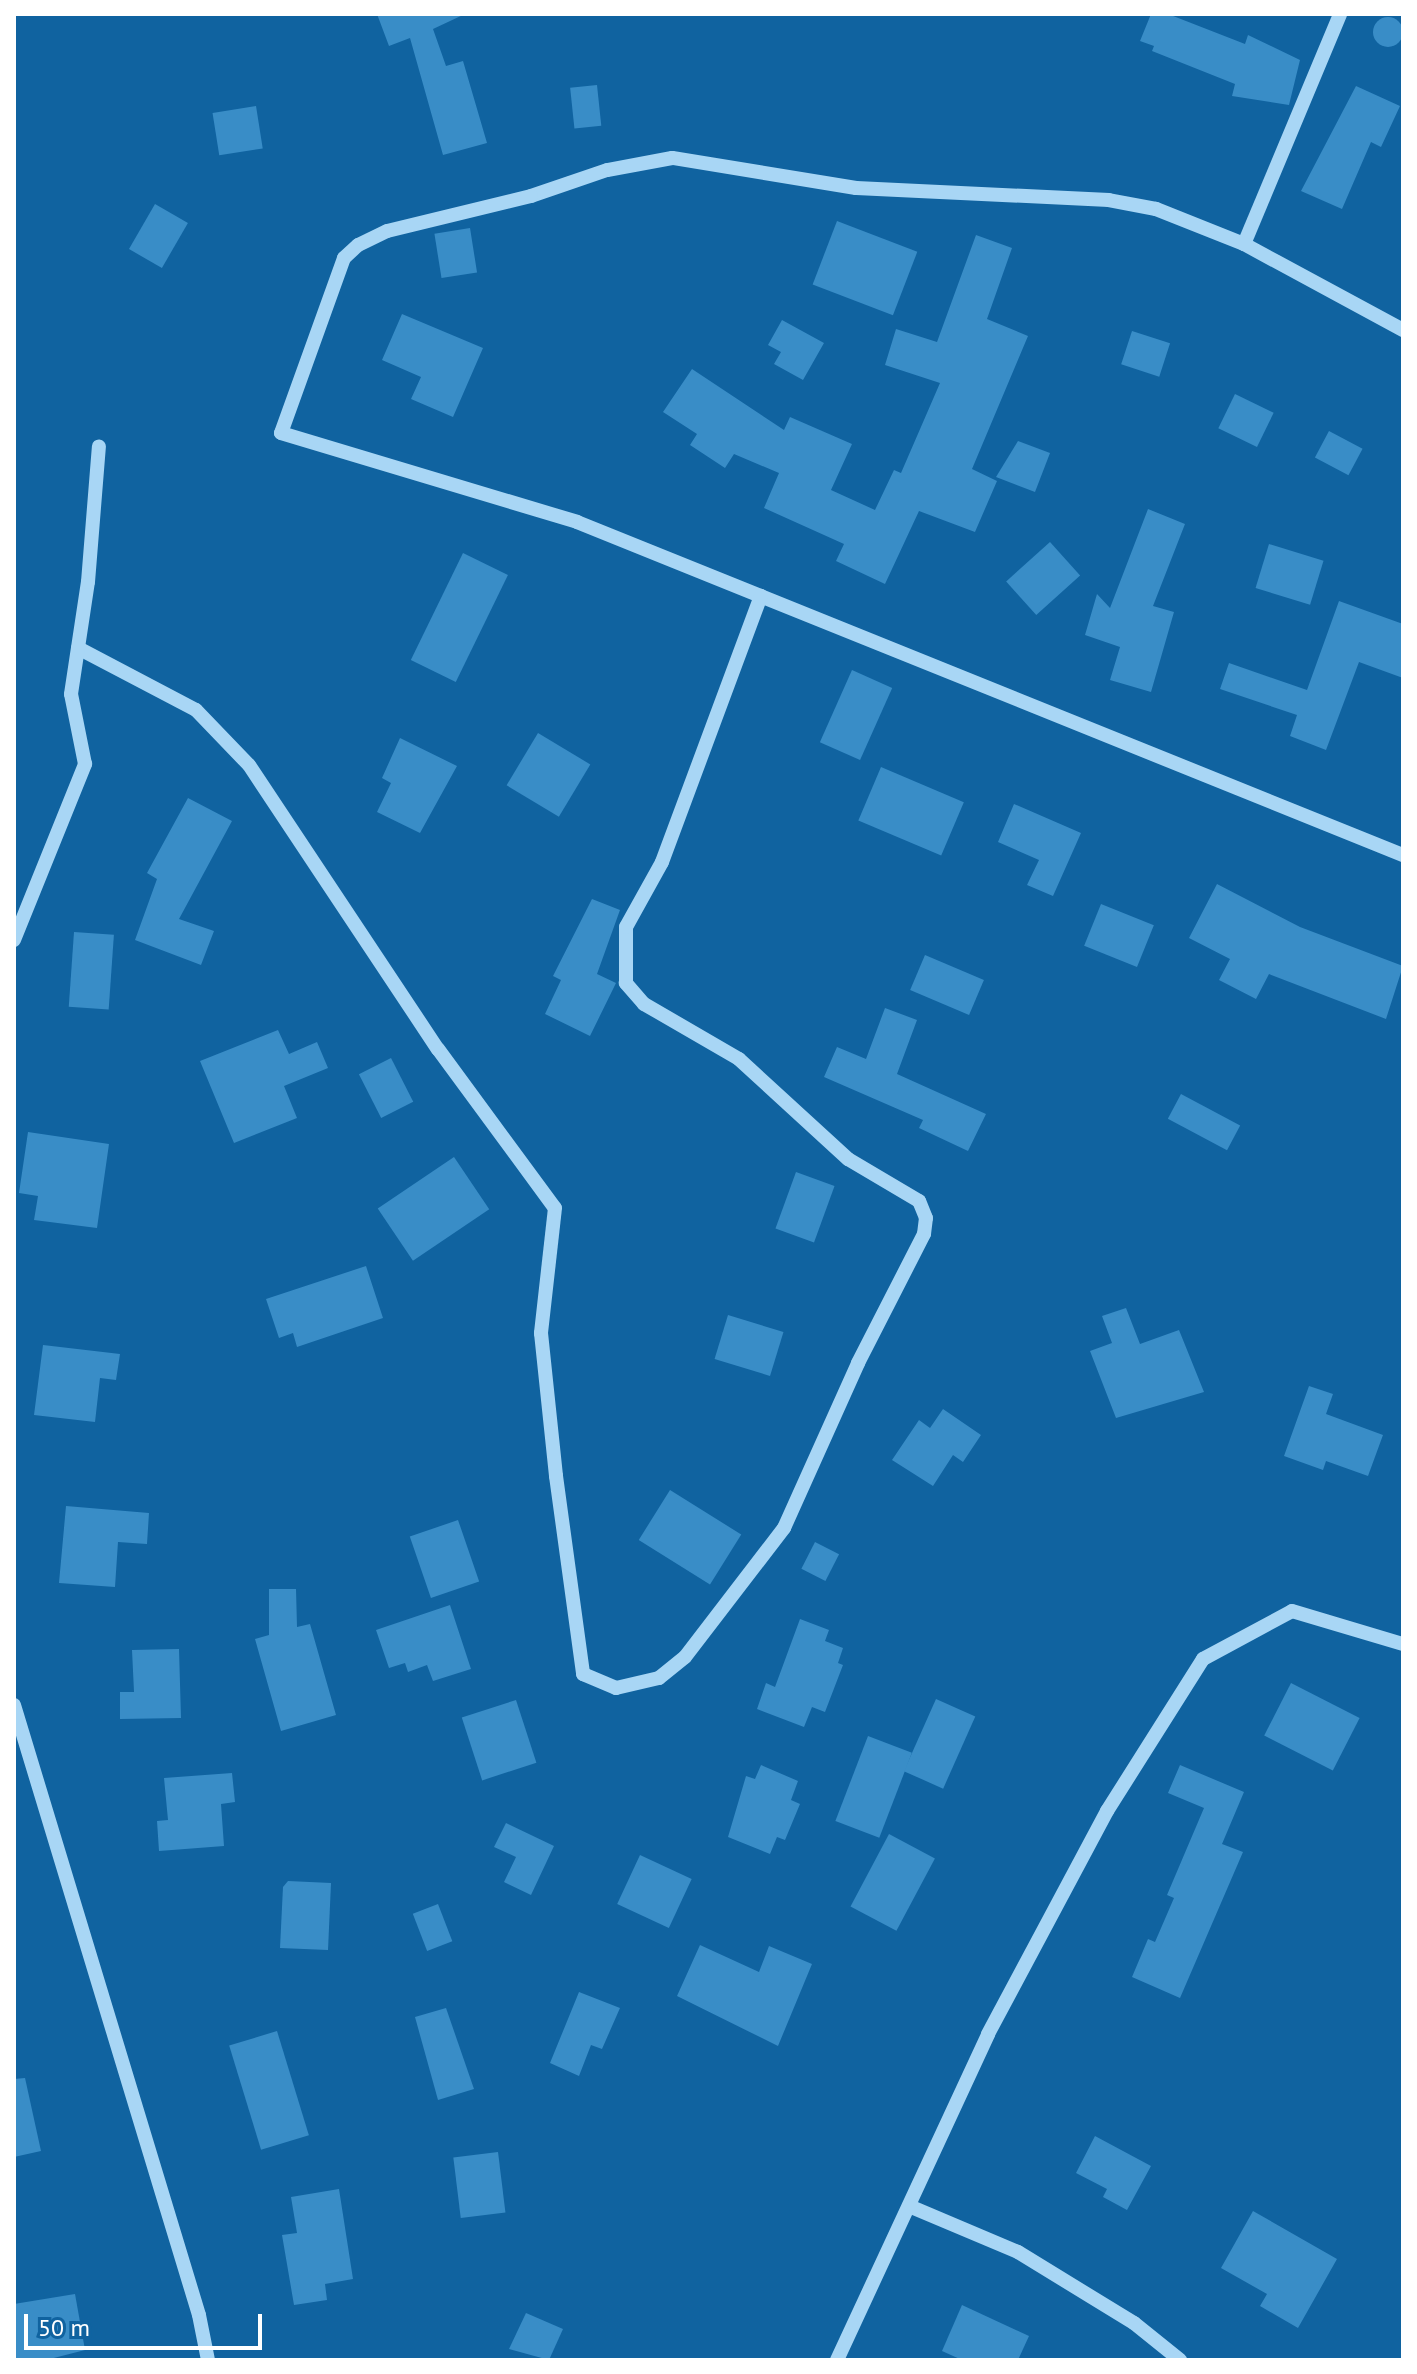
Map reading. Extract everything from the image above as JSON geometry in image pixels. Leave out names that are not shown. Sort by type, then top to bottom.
[{"type":"street","points":[[1244,244],[1340,14]]},
{"type":"street","points":[[1403,330],[1244,244],[1156,209],[1109,200],[856,188],[672,158],[629,164],[531,196],[387,231],[344,258],[281,433],[577,522],[1403,855]]},
{"type":"street","points":[[14,940],[85,764],[71,694],[99,446]]},
{"type":"street","points":[[78,648],[196,710],[249,765],[438,1049],[555,1208],[541,1333],[556,1476],[583,1674],[616,1688],[659,1678],[685,1657],[784,1528],[858,1363],[924,1234],[926,1218],[919,1201],[848,1159],[739,1059],[644,1004],[626,983],[626,927],[662,862],[761,596]]},
{"type":"street","points":[[837,2360],[988,2034],[1107,1811],[1203,1659],[1292,1611],[1403,1644]]},
{"type":"street","points":[[14,1705],[199,2315],[208,2360]]},
{"type":"street","points":[[909,2206],[1018,2252],[1134,2323],[1180,2360]]},
{"type":"building","points":[[377,14],[465,14],[433,29],[446,66],[463,61],[487,143],[443,155],[410,38],[389,46]]},
{"type":"building","points":[[1151,14],[1168,14],[1245,44],[1248,35],[1300,60],[1289,105],[1232,96],[1235,84],[1152,51],[1154,46],[1140,41]]},
{"type":"building","points":[[1388,17],[1399,21],[1403,32],[1399,43],[1388,47],[1377,43],[1373,32],[1377,21]]},
{"type":"building","points":[[597,85],[601,126],[574,129],[570,88]]},
{"type":"building","points":[[1356,86],[1400,106],[1381,147],[1371,142],[1342,209],[1301,191]]},
{"type":"building","points":[[256,106],[263,148],[219,155],[213,113]]},
{"type":"building","points":[[155,204],[188,223],[162,268],[129,249]]},
{"type":"building","points":[[837,221],[917,252],[893,315],[813,284]]},
{"type":"building","points":[[470,228],[477,272],[441,278],[434,234]]},
{"type":"building","points":[[976,235],[1012,248],[987,319],[1028,336],[972,469],[997,481],[975,532],[919,511],[885,584],[836,561],[844,544],[764,508],[779,473],[734,454],[725,468],[690,445],[697,434],[663,412],[692,369],[784,430],[790,417],[852,444],[831,490],[875,510],[894,470],[901,473],[940,383],[885,365],[896,329],[937,342]]},
{"type":"building","points":[[402,314],[483,348],[453,417],[411,399],[421,377],[382,360]]},
{"type":"building","points":[[782,320],[824,343],[803,380],[774,364],[781,352],[768,345]]},
{"type":"building","points":[[1132,331],[1170,343],[1159,377],[1121,364]]},
{"type":"building","points":[[1235,394],[1274,413],[1257,447],[1218,428]]},
{"type":"building","points":[[1329,431],[1363,449],[1348,475],[1315,457]]},
{"type":"building","points":[[1018,441],[1050,453],[1035,492],[996,477]]},
{"type":"building","points":[[1148,509],[1185,524],[1153,606],[1174,612],[1151,692],[1110,680],[1120,647],[1085,635],[1097,594],[1110,608]]},
{"type":"building","points":[[1050,542],[1080,575],[1036,615],[1006,581]]},
{"type":"building","points":[[1269,544],[1324,561],[1310,605],[1256,588]]},
{"type":"building","points":[[463,553],[508,575],[456,682],[411,660]]},
{"type":"building","points":[[1339,601],[1403,624],[1403,678],[1359,662],[1326,750],[1290,736],[1297,715],[1220,689],[1229,663],[1307,690]]},
{"type":"building","points":[[852,670],[892,688],[860,760],[820,742]]},
{"type":"building","points":[[538,733],[590,764],[559,817],[507,785]]},
{"type":"building","points":[[400,738],[457,766],[420,833],[377,812],[391,783],[382,778]]},
{"type":"building","points":[[881,767],[964,802],[941,856],[858,820]]},
{"type":"building","points":[[188,798],[232,821],[179,919],[214,931],[201,965],[135,940],[157,879],[147,873]]},
{"type":"building","points":[[1014,804],[1081,833],[1053,896],[1027,885],[1039,860],[998,842]]},
{"type":"building","points":[[1217,884],[1300,927],[1403,966],[1386,1019],[1269,974],[1256,999],[1219,980],[1230,959],[1189,938]]},
{"type":"building","points":[[592,899],[620,910],[597,974],[616,983],[590,1036],[545,1014],[561,980],[553,976]]},
{"type":"building","points":[[1101,904],[1154,925],[1137,967],[1084,946]]},
{"type":"building","points":[[74,932],[114,935],[109,1010],[69,1007]]},
{"type":"building","points":[[925,955],[984,980],[969,1015],[910,990]]},
{"type":"building","points":[[885,1008],[917,1020],[897,1074],[986,1114],[968,1151],[919,1128],[923,1120],[824,1077],[837,1047],[866,1059]]},
{"type":"building","points":[[278,1030],[289,1054],[317,1042],[328,1068],[284,1086],[297,1118],[234,1143],[200,1061]]},
{"type":"building","points":[[391,1058],[413,1102],[381,1118],[359,1074]]},
{"type":"building","points":[[1181,1094],[1240,1125],[1227,1150],[1168,1119]]},
{"type":"building","points":[[28,1132],[109,1144],[97,1228],[34,1220],[38,1196],[19,1193]]},
{"type":"building","points":[[454,1157],[489,1209],[413,1261],[378,1208]]},
{"type":"building","points":[[796,1172],[835,1186],[814,1242],[775,1228]]},
{"type":"building","points":[[366,1266],[383,1318],[297,1347],[293,1333],[279,1338],[266,1299]]},
{"type":"building","points":[[1126,1308],[1140,1344],[1179,1330],[1204,1392],[1116,1418],[1090,1351],[1112,1343],[1102,1316]]},
{"type":"building","points":[[728,1315],[783,1332],[770,1376],[715,1359]]},
{"type":"building","points":[[43,1345],[120,1354],[116,1380],[100,1378],[95,1422],[34,1415]]},
{"type":"building","points":[[1309,1386],[1333,1394],[1326,1414],[1383,1435],[1368,1476],[1326,1461],[1323,1470],[1284,1456]]},
{"type":"building","points":[[943,1409],[981,1435],[963,1462],[953,1455],[933,1486],[892,1460],[919,1420],[930,1428]]},
{"type":"building","points":[[670,1490],[741,1535],[710,1585],[639,1540]]},
{"type":"building","points":[[66,1506],[149,1513],[147,1544],[118,1542],[115,1587],[59,1583]]},
{"type":"building","points":[[458,1520],[479,1581],[431,1598],[410,1537]]},
{"type":"building","points":[[815,1542],[839,1554],[825,1581],[801,1569]]},
{"type":"building","points":[[269,1589],[296,1589],[297,1627],[310,1624],[336,1715],[281,1731],[255,1639],[269,1635]]},
{"type":"building","points":[[450,1605],[471,1669],[433,1681],[427,1665],[408,1672],[405,1663],[389,1668],[376,1630]]},
{"type":"building","points":[[800,1619],[829,1630],[825,1641],[843,1648],[838,1663],[843,1665],[825,1712],[812,1707],[804,1727],[757,1709],[766,1683],[775,1687]]},
{"type":"building","points":[[179,1649],[181,1718],[120,1719],[120,1692],[134,1692],[132,1650]]},
{"type":"building","points":[[1291,1683],[1360,1718],[1333,1771],[1264,1736]]},
{"type":"building","points":[[936,1699],[975,1716],[943,1789],[904,1771]]},
{"type":"building","points":[[516,1700],[536,1763],[482,1780],[462,1718]]},
{"type":"building","points":[[868,1736],[912,1753],[879,1838],[835,1821]]},
{"type":"building","points":[[761,1765],[798,1781],[791,1800],[800,1804],[785,1840],[777,1837],[770,1854],[728,1837],[746,1776],[755,1779]]},
{"type":"building","points":[[1180,1765],[1244,1792],[1222,1844],[1243,1852],[1180,1998],[1132,1977],[1148,1939],[1155,1942],[1174,1898],[1167,1895],[1204,1808],[1168,1793]]},
{"type":"building","points":[[232,1773],[235,1802],[221,1804],[224,1846],[159,1851],[157,1821],[168,1820],[164,1778]]},
{"type":"building","points":[[506,1823],[554,1846],[531,1895],[504,1882],[516,1857],[494,1847]]},
{"type":"building","points":[[889,1834],[935,1858],[896,1931],[851,1906]]},
{"type":"building","points":[[640,1855],[692,1879],[669,1928],[617,1904]]},
{"type":"building","points":[[288,1881],[331,1883],[328,1950],[280,1948],[283,1887]]},
{"type":"building","points":[[438,1904],[452,1941],[427,1951],[413,1914]]},
{"type":"building","points":[[700,1945],[759,1972],[769,1946],[812,1964],[778,2046],[677,1996]]},
{"type":"building","points":[[579,1992],[620,2008],[602,2049],[591,2045],[579,2076],[550,2063]]},
{"type":"building","points":[[446,2008],[474,2089],[438,2100],[415,2017]]},
{"type":"building","points":[[277,2031],[309,2135],[261,2150],[229,2046]]},
{"type":"building","points":[[25,2078],[41,2151],[14,2157],[14,2079]]},
{"type":"building","points":[[1095,2136],[1151,2166],[1127,2210],[1103,2197],[1107,2189],[1076,2173]]},
{"type":"building","points":[[498,2152],[505,2213],[461,2218],[453,2157]]},
{"type":"building","points":[[339,2189],[353,2279],[325,2284],[327,2300],[294,2305],[282,2235],[297,2233],[291,2197]]},
{"type":"building","points":[[1253,2211],[1337,2259],[1298,2328],[1260,2306],[1267,2294],[1221,2268]]},
{"type":"building","points":[[75,2294],[85,2350],[46,2360],[14,2360],[14,2304]]},
{"type":"building","points":[[962,2305],[1029,2336],[1018,2360],[962,2360],[942,2351]]},
{"type":"building","points":[[526,2313],[563,2329],[549,2360],[509,2349]]}]
